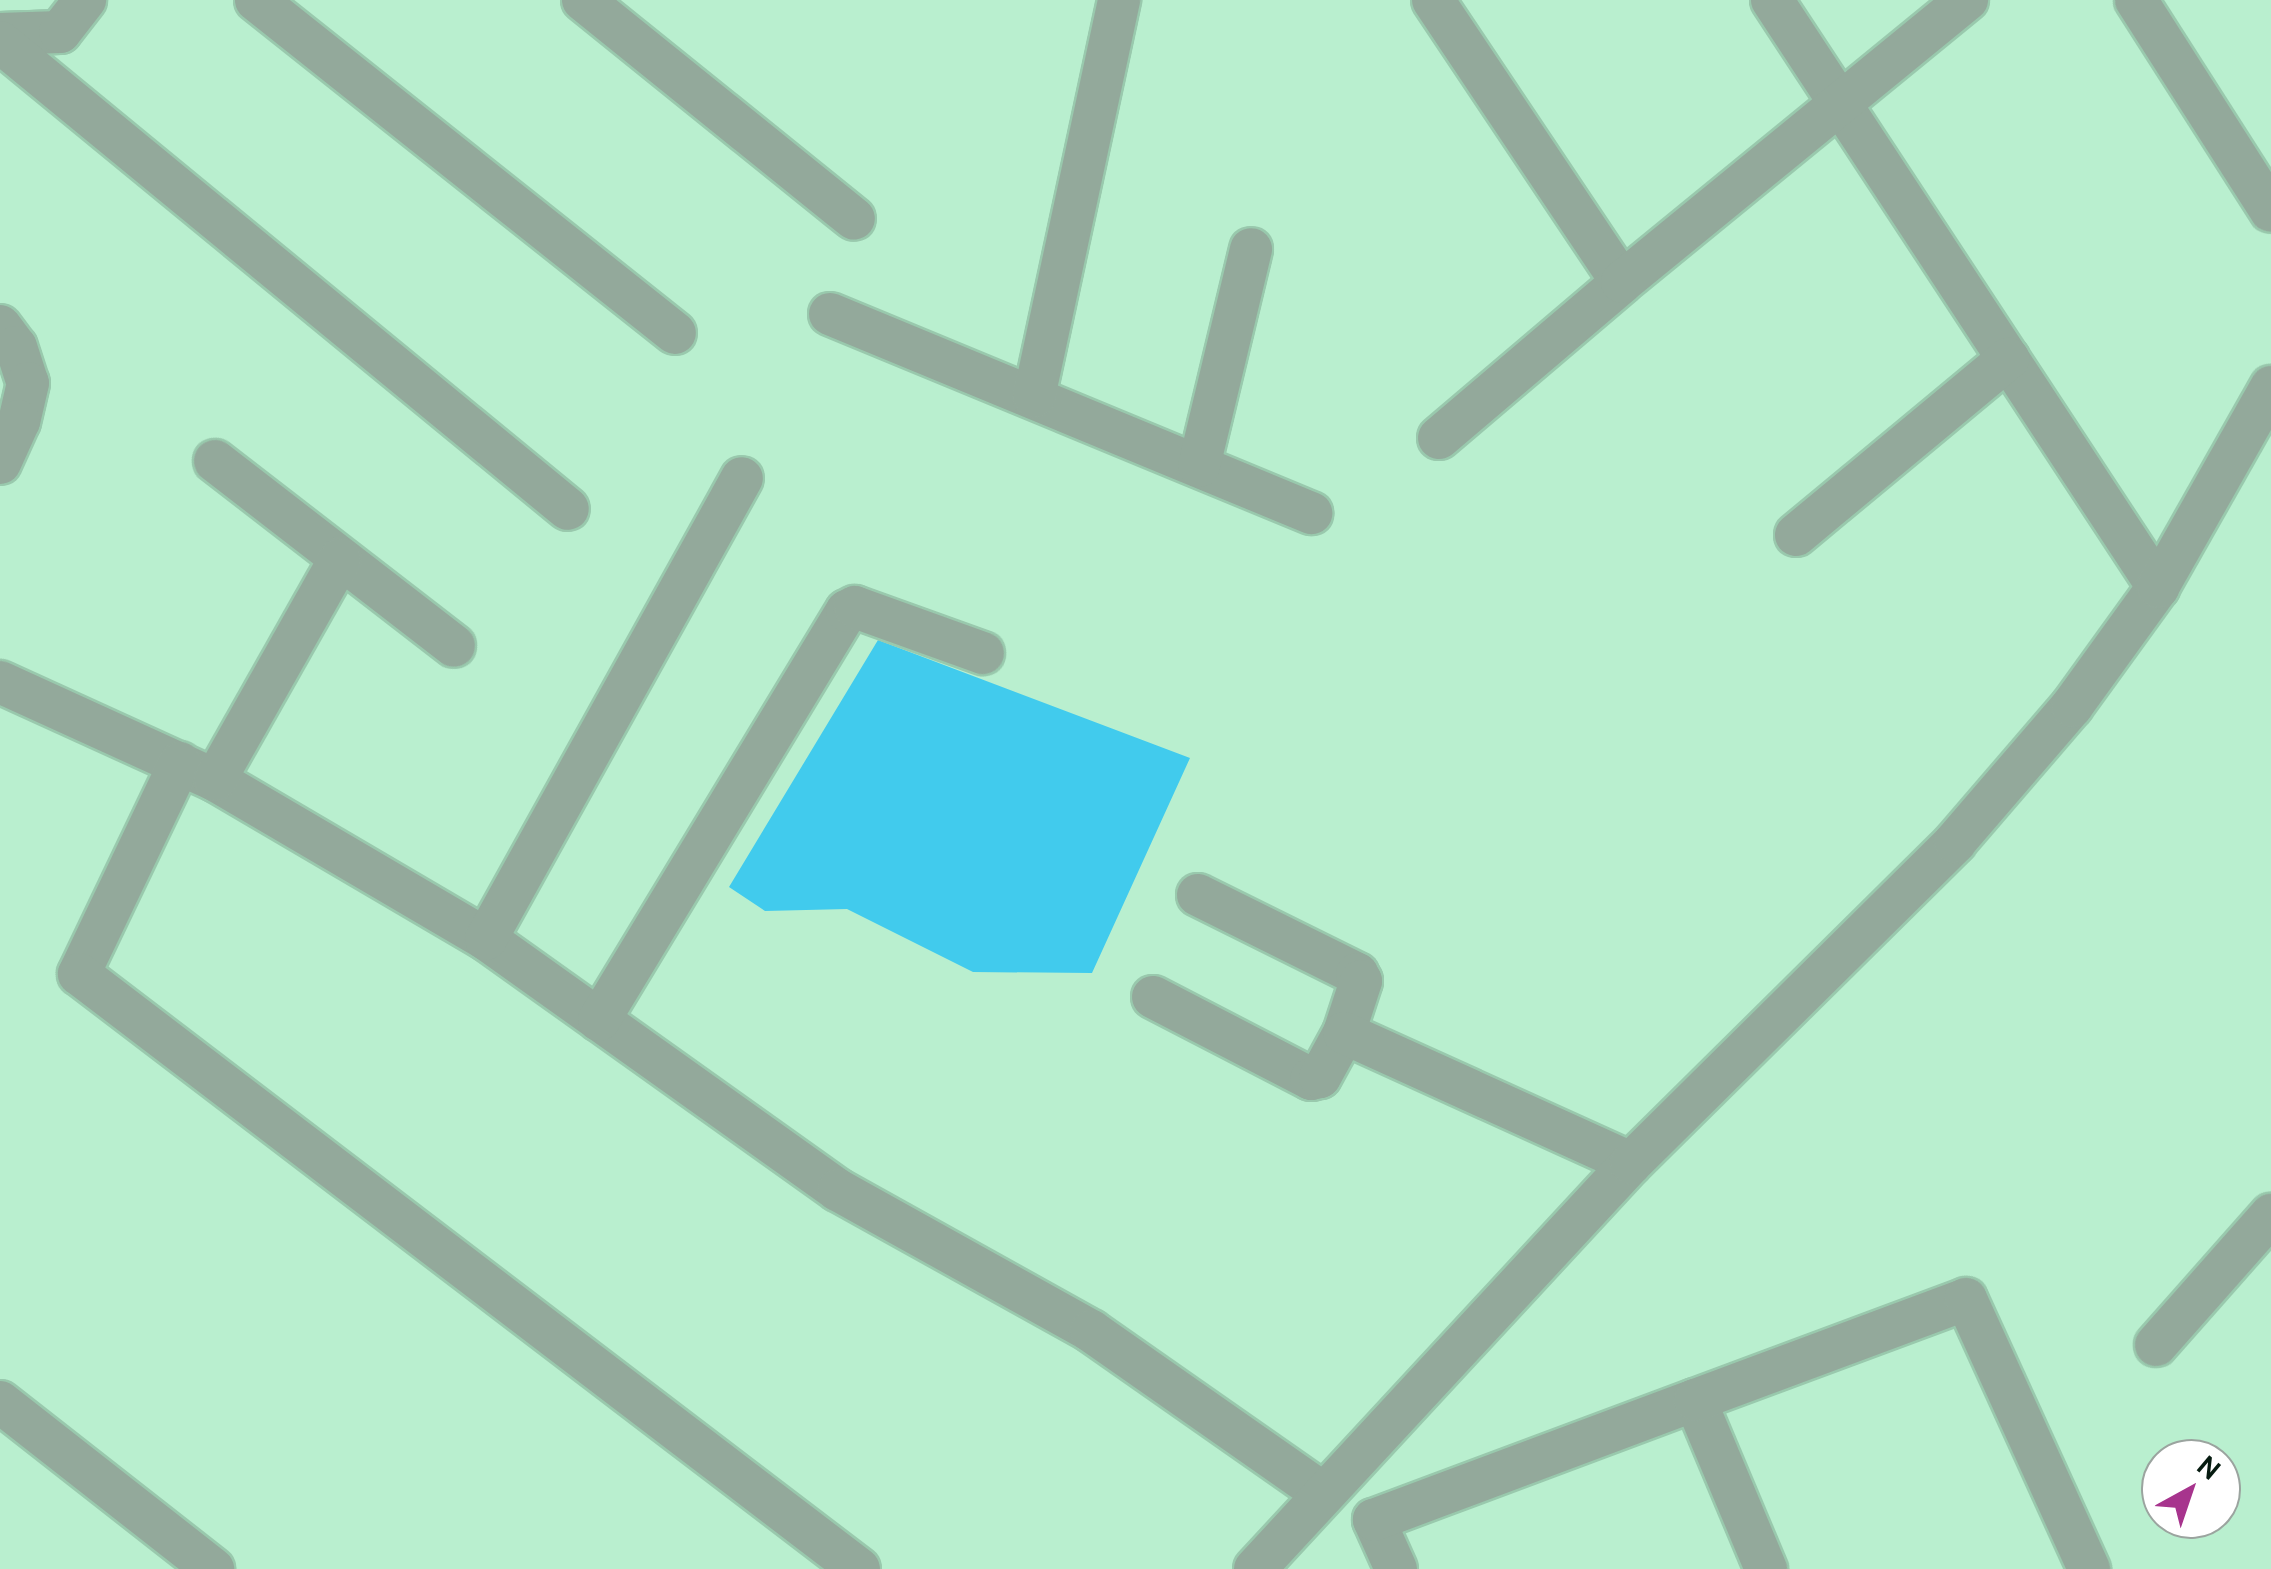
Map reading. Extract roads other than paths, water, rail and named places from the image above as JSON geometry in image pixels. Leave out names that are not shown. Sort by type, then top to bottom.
[{"type":"street","points":[[0,34],[60,32],[85,0]]},
{"type":"street","points":[[256,0],[675,332]]},
{"type":"street","points":[[583,0],[854,219]]},
{"type":"street","points":[[1034,397],[1119,0]]},
{"type":"street","points":[[1433,0],[1622,282]]},
{"type":"street","points":[[1772,0],[2158,587]]},
{"type":"street","points":[[1440,438],[1622,282],[1967,0]]},
{"type":"street","points":[[2136,0],[2271,211]]},
{"type":"street","points":[[0,42],[568,509]]},
{"type":"street","points":[[1199,466],[1251,249]]},
{"type":"street","points":[[830,314],[1312,512]]},
{"type":"street","points":[[0,326],[16,347],[28,383],[20,420],[0,464]]},
{"type":"street","points":[[1796,535],[2008,359]]},
{"type":"street","points":[[1255,1569],[1631,1163],[1955,842],[2072,706],[2158,587],[2271,387]]},
{"type":"street","points":[[215,461],[454,646]]},
{"type":"street","points":[[486,939],[742,478]]},
{"type":"street","points":[[340,558],[198,772],[79,974],[860,1569]]},
{"type":"street","points":[[599,1020],[846,612],[856,608],[983,652]]},
{"type":"street","points":[[0,682],[198,772],[486,939],[838,1190],[1091,1331],[1330,1484],[1374,1520],[1396,1569]]},
{"type":"street","points":[[1153,997],[1312,1078],[1320,1076],[1344,1033],[1360,981],[1357,974],[1198,895]]},
{"type":"street","points":[[1344,1033],[1631,1163]]},
{"type":"street","points":[[2156,1345],[2271,1215]]},
{"type":"street","points":[[1374,1520],[1966,1299],[2090,1569]]},
{"type":"street","points":[[1695,1400],[1766,1569]]},
{"type":"street","points":[[0,1402],[213,1569]]},
{"type":"water","points":[[878,640],[1190,758],[1092,973],[973,972],[847,909],[765,911],[729,887]]}]
